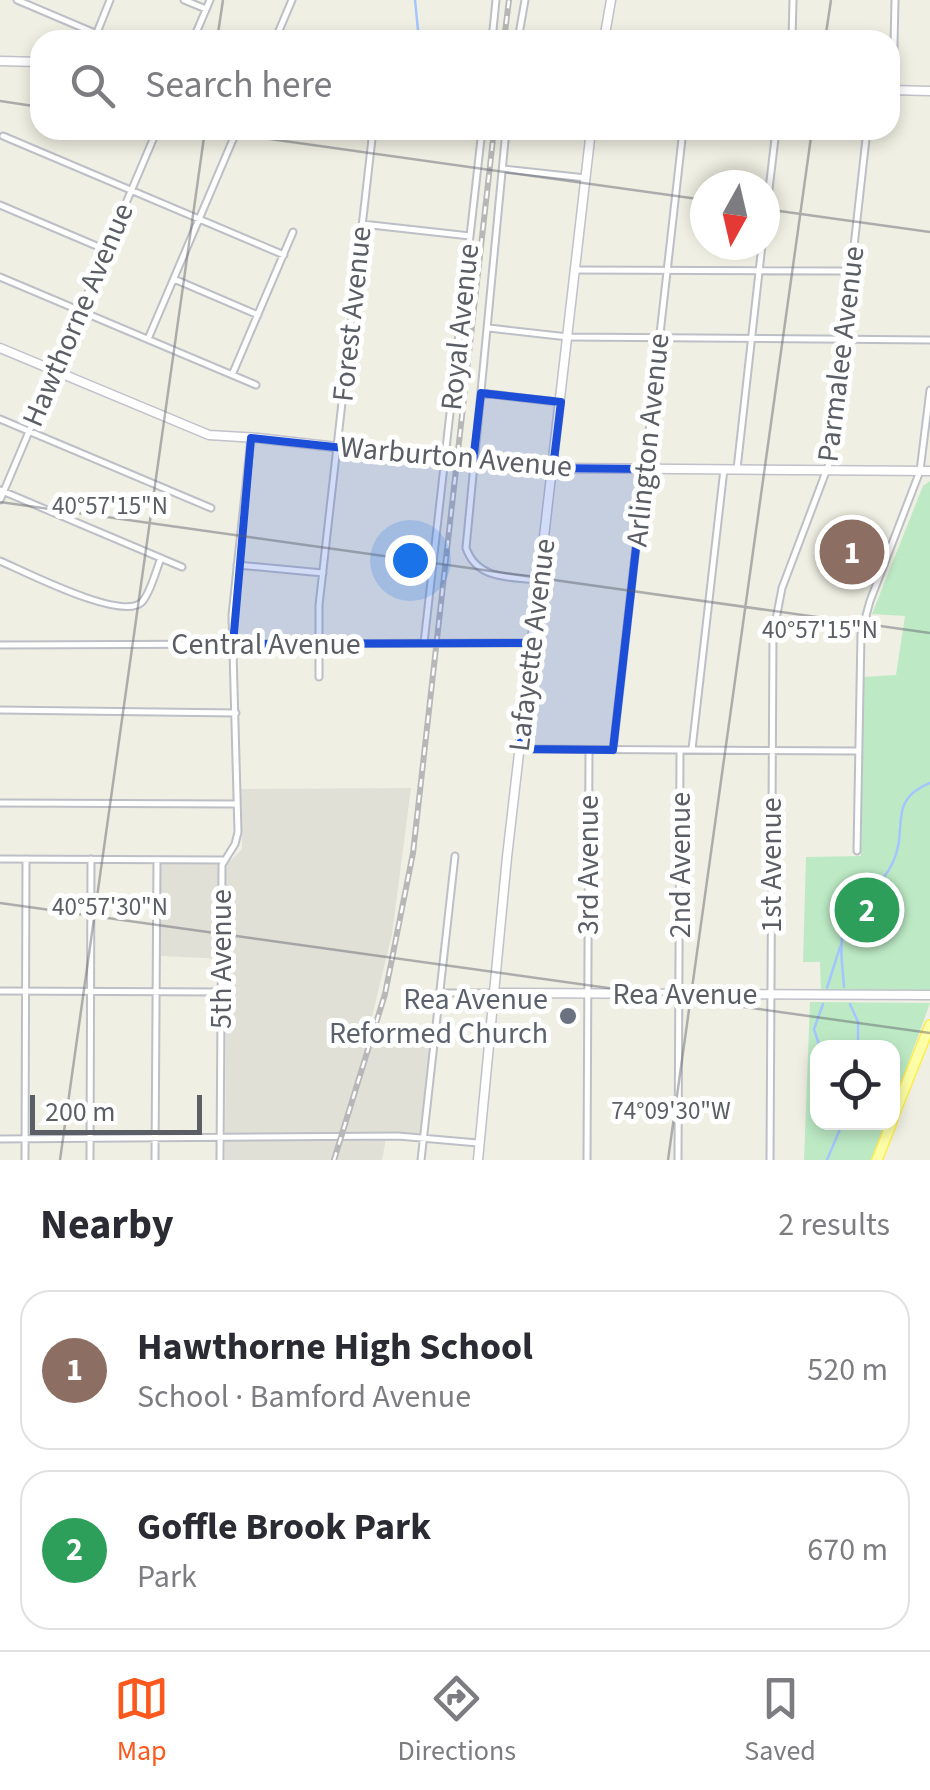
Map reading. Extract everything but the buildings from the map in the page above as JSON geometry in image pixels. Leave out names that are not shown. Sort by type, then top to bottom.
[{"type":"main road","points":[[900,1102],[930,1025]]},
{"type":"main road","points":[[877,1160],[889,1130]]},
{"type":"street","points":[[17,0],[81,30]]},
{"type":"street","points":[[40,10],[45,0]]},
{"type":"street","points":[[99,30],[110,0]]},
{"type":"street","points":[[184,0],[206,9]]},
{"type":"street","points":[[197,30],[210,0]]},
{"type":"street","points":[[279,30],[292,0]]},
{"type":"street","points":[[493,30],[496,0]]},
{"type":"street","points":[[520,30],[525,0]]},
{"type":"street","points":[[606,30],[611,0]]},
{"type":"street","points":[[792,30],[794,0]]},
{"type":"street","points":[[894,30],[895,0]]},
{"type":"street","points":[[0,61],[30,62]]},
{"type":"street","points":[[900,90],[930,91]]},
{"type":"street","points":[[2,136],[284,255]]},
{"type":"street","name":"Hawthorne Avenue","points":[[0,500],[152,140]]},
{"type":"street","points":[[148,340],[233,140]]},
{"type":"street","name":"Forest Avenue","points":[[319,677],[323,573],[371,140]]},
{"type":"street","name":"Royal Avenue","points":[[424,644],[481,140]]},
{"type":"street","points":[[505,140],[466,544],[473,562],[486,574],[540,580]]},
{"type":"street","name":"Lafayette Avenue","points":[[478,1160],[520,749],[591,140]]},
{"type":"street","name":"Arlington Avenue","points":[[613,750],[682,140]]},
{"type":"street","points":[[771,170],[775,140]]},
{"type":"street","name":"Parmalee Avenue","points":[[772,750],[776,610],[828,470],[866,140]]},
{"type":"street","points":[[503,169],[586,178]]},
{"type":"street","points":[[0,206],[106,250]]},
{"type":"street","points":[[362,224],[470,236]]},
{"type":"street","points":[[232,375],[294,232]]},
{"type":"street","points":[[737,469],[761,260]]},
{"type":"street","points":[[576,270],[851,272]]},
{"type":"street","points":[[0,277],[256,385]]},
{"type":"street","points":[[174,279],[258,315]]},
{"type":"street","points":[[488,328],[568,337],[930,340]]},
{"type":"street","name":"Warburton Avenue","points":[[0,348],[209,435],[553,470],[925,471]]},
{"type":"street","points":[[857,851],[859,658],[864,622],[925,471],[930,390]]},
{"type":"street","points":[[481,393],[561,402]]},
{"type":"street","points":[[0,419],[211,508]]},
{"type":"street","name":"5th Avenue","points":[[220,1160],[223,860],[237,842],[232,615],[250,438]]},
{"type":"street","points":[[692,750],[724,469]]},
{"type":"street","points":[[2,490],[182,567]]},
{"type":"street","points":[[0,561],[102,604],[132,606],[142,602],[161,558]]},
{"type":"street","points":[[237,565],[323,573]]},
{"type":"street","name":"Central Avenue","points":[[0,644],[533,643]]},
{"type":"street","points":[[0,710],[236,713]]},
{"type":"street","points":[[520,749],[858,750]]},
{"type":"street","name":"3rd Avenue","points":[[586,1160],[589,750]]},
{"type":"street","name":"2nd Avenue","points":[[678,1160],[680,750]]},
{"type":"street","name":"1st Avenue","points":[[770,1160],[772,750]]},
{"type":"street","points":[[0,803],[237,804]]},
{"type":"street","points":[[421,1160],[456,856]]},
{"type":"street","points":[[0,858],[223,860]]},
{"type":"street","points":[[24,1160],[26,859]]},
{"type":"street","points":[[90,1160],[92,859]]},
{"type":"street","points":[[155,1160],[157,860]]},
{"type":"street","points":[[0,991],[221,992]]},
{"type":"street","name":"Rea Avenue","points":[[441,993],[930,995]]},
{"type":"street","points":[[0,1139],[424,1136],[478,1143]]},
{"type":"highlighted area","points":[[481,393],[561,402],[553,468],[645,469],[613,750],[520,749],[533,643],[233,644],[251,438],[473,462]]},
{"type":"shaded area","points":[[411,788],[392,934],[368,1033],[432,1041],[421,1133],[387,1133],[382,1160],[225,1160],[226,959],[161,956],[161,864],[227,864],[242,849],[241,789]]},
{"type":"green space","points":[[930,481],[930,991],[821,991],[820,962],[803,962],[806,857],[861,856],[863,677],[896,675],[905,616],[872,614],[923,486]]},
{"type":"green space","points":[[810,1002],[930,1003],[900,1086],[900,1040],[810,1040],[810,1130],[883,1130],[871,1160],[804,1160]]},
{"type":"waterway","points":[[415,0],[418,30]]},
{"type":"waterway","points":[[844,987],[841,944],[847,921],[893,862],[908,798],[930,783]]},
{"type":"waterway","points":[[827,988],[840,947]]},
{"type":"waterway","points":[[817,1040],[814,1029],[823,1004]]},
{"type":"waterway","points":[[850,1004],[858,1022],[858,1040]]},
{"type":"waterway","points":[[827,1160],[840,1130]]},
{"type":"railway","points":[[505,30],[509,0]]},
{"type":"railway","points":[[334,1160],[385,994],[413,853],[493,140]]},
{"type":"place","name":"Hawthorne High School","points":[[852,552]]},
{"type":"place","name":"Goffle Brook Park","points":[[867,910]]},
{"type":"place","name":"Rea Avenue Reformed Church","points":[[568,1016]]}]
